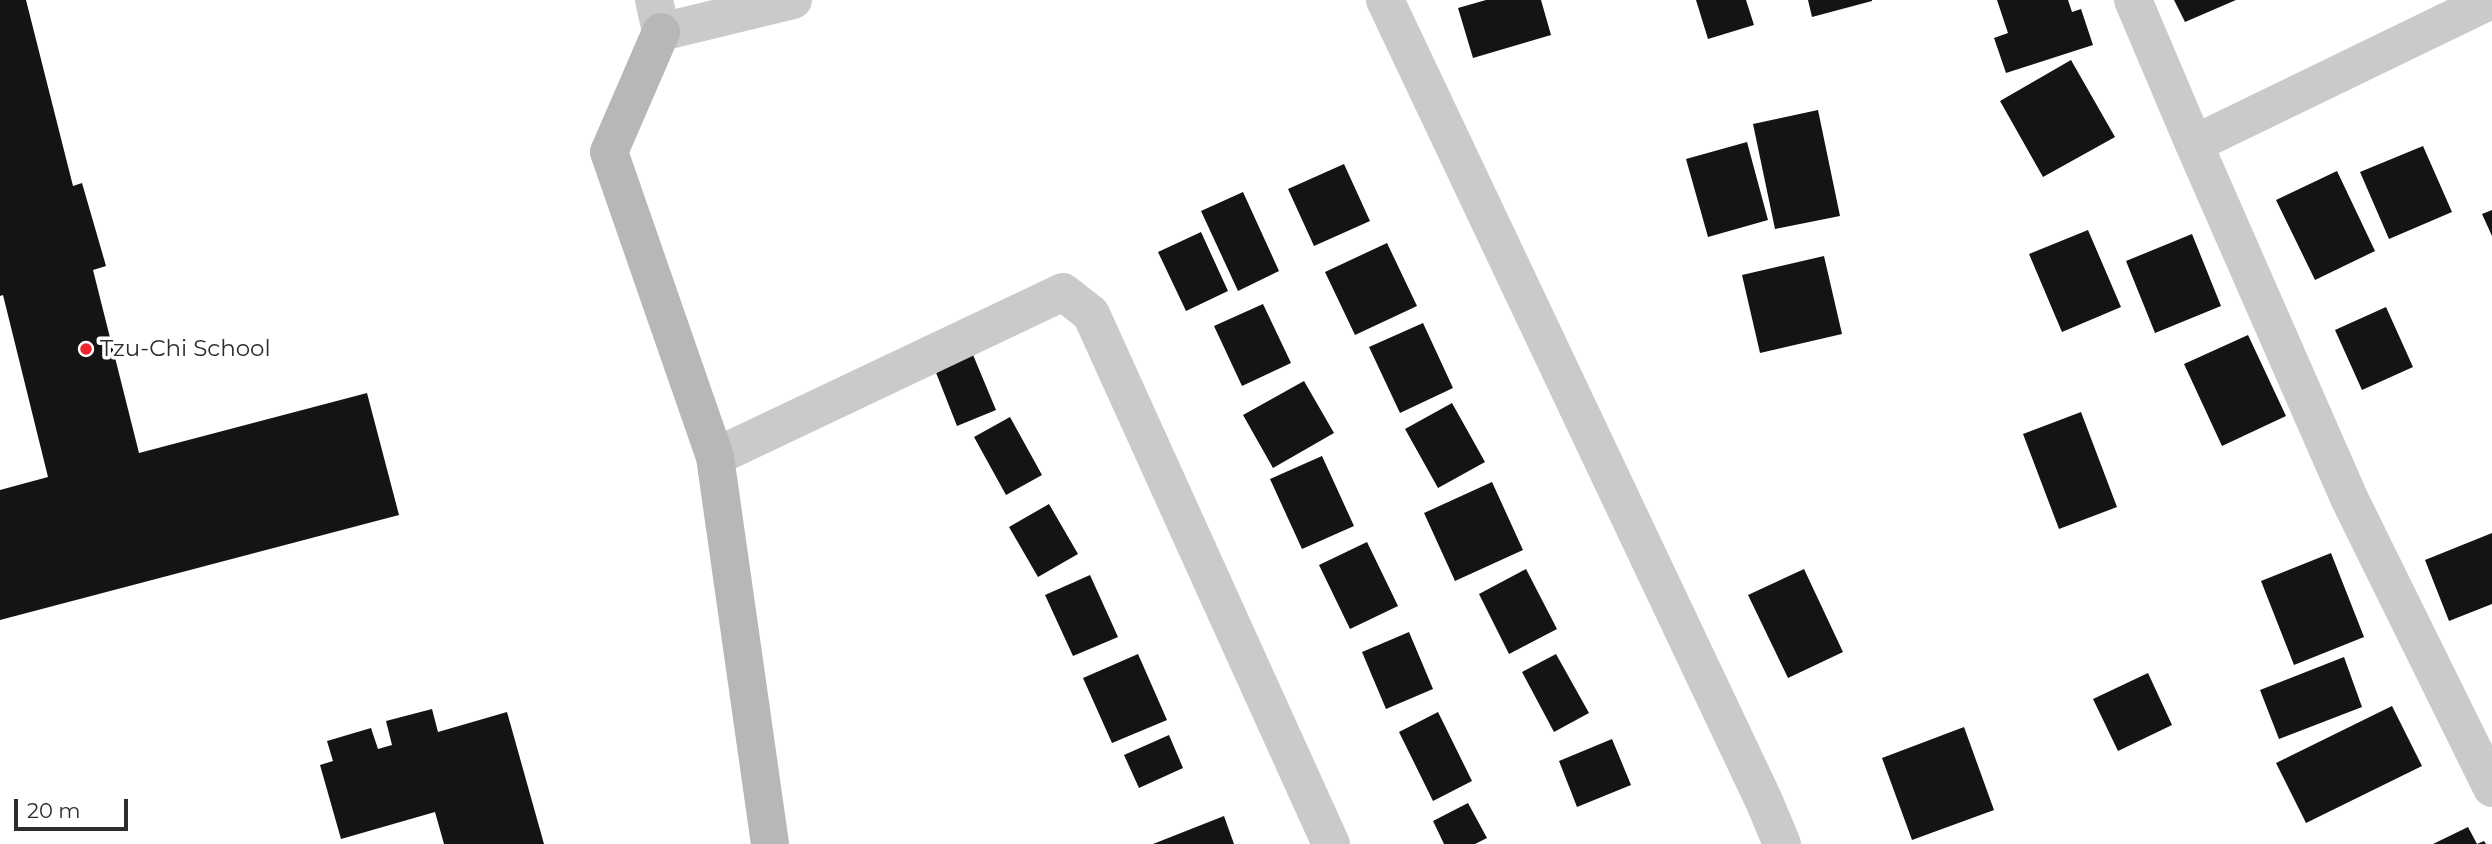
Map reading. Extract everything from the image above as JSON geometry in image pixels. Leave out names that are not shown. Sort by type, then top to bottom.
[{"type":"street","points":[[770,844],[715,457],[609,152],[657,16],[793,0]]},
{"type":"street","points":[[1385,0],[1782,844]]},
{"type":"street","points":[[2133,0],[2350,500],[2492,788]]},
{"type":"street","points":[[2194,144],[2491,0]]},
{"type":"street","points":[[715,457],[1063,292],[1091,314],[1331,844]]},
{"type":"building","points":[[0,0],[26,0],[73,186],[82,183],[106,266],[93,270],[139,453],[367,393],[399,515],[0,620],[0,490],[48,477],[3,295],[0,296]]},
{"type":"building","points":[[1486,0],[1541,0],[1551,35],[1473,58],[1458,8]]},
{"type":"building","points":[[1696,0],[1746,0],[1754,25],[1708,39]]},
{"type":"building","points":[[1808,0],[1872,0],[1872,1],[1812,17]]},
{"type":"building","points":[[1997,0],[2068,0],[2072,12],[2081,9],[2093,45],[2006,73],[1994,38],[2008,33]]},
{"type":"building","points":[[2174,0],[2236,0],[2185,22]]},
{"type":"building","points":[[2071,60],[2115,137],[2043,177],[2000,101]]},
{"type":"building","points":[[1818,110],[1840,216],[1775,229],[1753,124]]},
{"type":"building","points":[[1747,142],[1768,220],[1708,237],[1686,159]]},
{"type":"building","points":[[2423,146],[2452,212],[2389,239],[2360,172]]},
{"type":"building","points":[[1344,164],[1370,221],[1314,246],[1288,189]]},
{"type":"building","points":[[2337,171],[2375,251],[2315,280],[2276,200]]},
{"type":"building","points":[[1243,192],[1279,271],[1238,291],[1201,211]]},
{"type":"building","points":[[2492,210],[2492,236],[2482,214]]},
{"type":"building","points":[[2088,230],[2121,307],[2062,332],[2029,254]]},
{"type":"building","points":[[1201,232],[1228,291],[1186,311],[1158,252]]},
{"type":"building","points":[[2192,234],[2221,306],[2155,333],[2126,261]]},
{"type":"building","points":[[1387,243],[1417,306],[1355,335],[1325,272]]},
{"type":"building","points":[[1824,256],[1842,334],[1760,353],[1742,275]]},
{"type":"building","points":[[1263,304],[1291,363],[1242,386],[1214,326]]},
{"type":"building","points":[[2386,307],[2413,367],[2362,390],[2335,330]]},
{"type":"building","points":[[1423,323],[1453,388],[1400,413],[1369,347]]},
{"type":"building","points":[[2248,335],[2286,416],[2222,446],[2184,364]]},
{"type":"building","points":[[971,350],[996,410],[957,426],[933,365]]},
{"type":"building","points":[[1304,381],[1334,433],[1273,468],[1243,415]]},
{"type":"building","points":[[1452,403],[1485,462],[1438,488],[1405,429]]},
{"type":"building","points":[[2081,412],[2117,507],[2059,529],[2023,434]]},
{"type":"building","points":[[1010,417],[1042,475],[1006,495],[974,437]]},
{"type":"building","points":[[1322,456],[1354,526],[1302,549],[1270,479]]},
{"type":"building","points":[[1492,482],[1523,550],[1455,581],[1424,513]]},
{"type":"building","points":[[1049,504],[1078,554],[1038,577],[1009,527]]},
{"type":"building","points":[[2492,533],[2492,604],[2449,621],[2425,560]]},
{"type":"building","points":[[1367,542],[1398,606],[1350,629],[1319,565]]},
{"type":"building","points":[[2331,553],[2364,637],[2294,665],[2261,581]]},
{"type":"building","points":[[1526,569],[1557,629],[1509,654],[1479,594]]},
{"type":"building","points":[[1804,569],[1843,652],[1788,678],[1748,595]]},
{"type":"building","points":[[1090,575],[1118,637],[1073,656],[1045,595]]},
{"type":"building","points":[[1409,632],[1433,689],[1386,709],[1362,652]]},
{"type":"building","points":[[1138,654],[1167,720],[1112,743],[1083,678]]},
{"type":"building","points":[[1556,654],[1589,713],[1554,732],[1522,672]]},
{"type":"building","points":[[2344,657],[2362,707],[2279,739],[2260,690]]},
{"type":"building","points":[[2148,673],[2172,725],[2118,751],[2093,699]]},
{"type":"building","points":[[2392,706],[2422,766],[2306,823],[2276,763]]},
{"type":"building","points":[[432,709],[438,732],[507,712],[544,844],[444,844],[435,812],[341,839],[320,765],[333,761],[327,741],[371,728],[378,749],[392,745],[386,721]]},
{"type":"building","points":[[1438,712],[1472,781],[1433,801],[1399,732]]},
{"type":"building","points":[[1964,727],[1994,810],[1912,840],[1882,758]]},
{"type":"building","points":[[1169,735],[1183,768],[1139,788],[1124,755]]},
{"type":"building","points":[[1612,739],[1631,785],[1577,807],[1559,761]]},
{"type":"building","points":[[1468,803],[1487,838],[1475,844],[1444,844],[1433,821]]},
{"type":"building","points":[[1224,816],[1234,844],[1153,844]]},
{"type":"building","points":[[2468,827],[2477,844],[2433,844]]},
{"type":"place","name":"Tzu-Chi School","points":[[86,349]]}]
